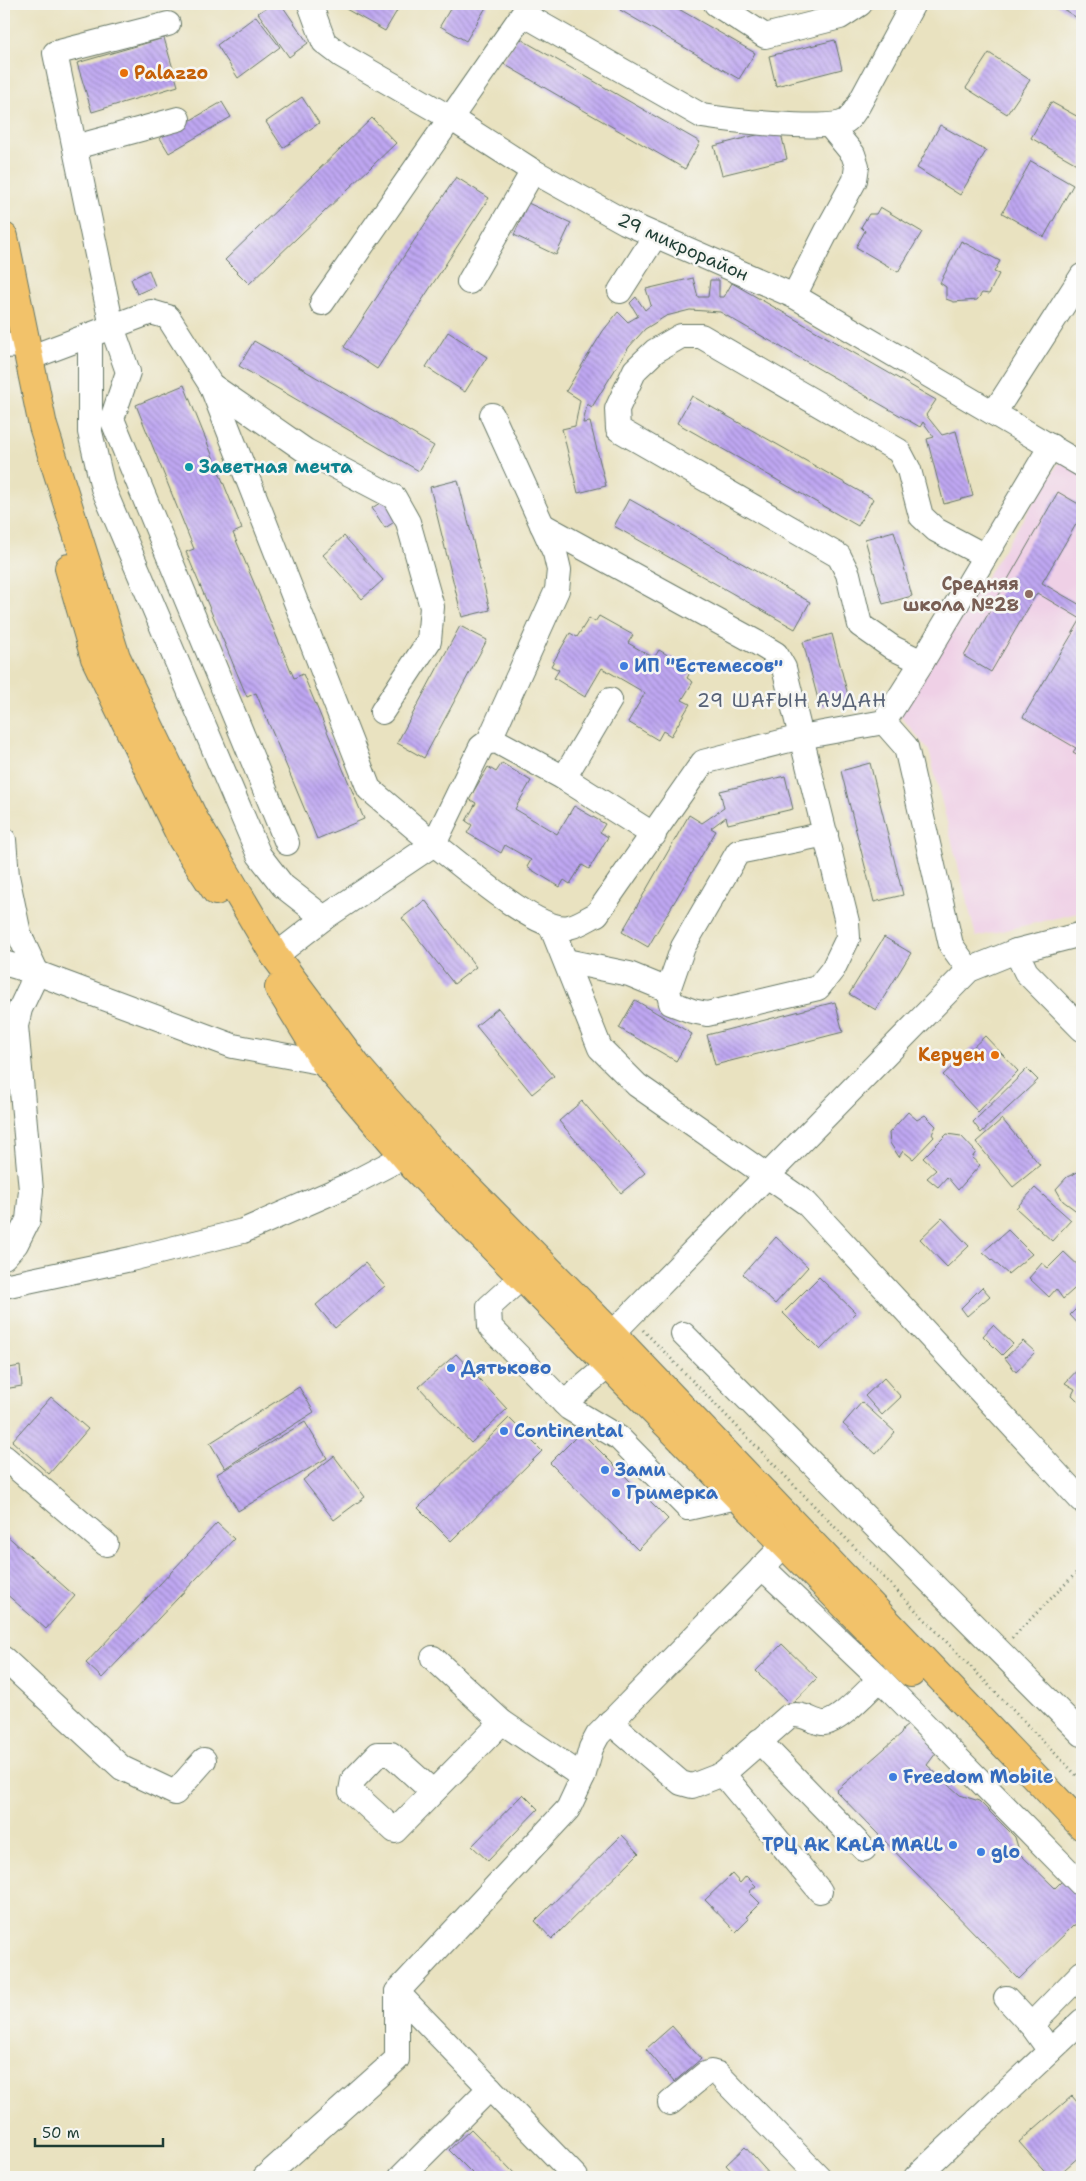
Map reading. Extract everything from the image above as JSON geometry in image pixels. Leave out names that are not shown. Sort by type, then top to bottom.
[{"type":"main road","points":[[4,237],[14,335],[116,657],[195,821],[325,1063],[611,1342],[1082,1826]]},
{"type":"main road","points":[[269,960],[357,1066],[415,1150],[414,1167],[522,1277],[611,1342],[737,1497],[1082,1847]]},
{"type":"street","name":"29 микрорайон","points":[[310,4],[324,42],[340,55],[452,119],[533,172],[625,222],[794,296],[1082,465]]},
{"type":"street","points":[[716,4],[765,36],[840,17],[860,4]]},
{"type":"street","points":[[322,303],[531,9],[702,116],[741,122],[830,126],[847,121],[858,106],[912,4]]},
{"type":"street","points":[[168,24],[55,53],[112,327],[128,372],[112,419],[287,843]]},
{"type":"street","points":[[75,147],[178,119]]},
{"type":"street","points":[[794,296],[855,180],[857,166],[853,154],[830,126]]},
{"type":"street","points":[[469,282],[533,172]]},
{"type":"street","points":[[620,290],[656,236]]},
{"type":"street","points":[[994,413],[1082,276]]},
{"type":"street","points":[[14,335],[90,335],[151,312],[168,317],[211,385],[369,789],[434,844],[528,915],[551,926],[570,927],[598,914],[654,836],[703,762],[802,737],[884,722],[1051,446]]},
{"type":"street","points":[[90,335],[90,432],[103,488],[259,855],[283,886],[324,918]]},
{"type":"street","points":[[922,662],[893,648],[860,625],[848,574],[839,556],[618,430],[617,409],[634,370],[656,351],[681,336],[701,336],[900,451],[909,470],[921,516],[936,530],[985,556]]},
{"type":"street","points":[[211,385],[306,451],[394,497],[408,522],[432,608],[429,641],[382,712]]},
{"type":"street","points":[[269,960],[324,918],[434,844],[481,746],[489,741],[557,590],[559,570],[555,553],[492,414]]},
{"type":"street","points":[[542,526],[776,654],[784,668],[802,737],[848,922],[848,938],[833,969],[818,988],[706,1014],[671,1003],[668,990],[683,947],[738,852],[826,834]]},
{"type":"street","points":[[564,778],[610,700]]},
{"type":"street","points":[[884,722],[906,747],[952,945],[969,970]]},
{"type":"street","points":[[489,741],[498,742],[564,778],[654,836]]},
{"type":"street","points":[[4,840],[7,876],[20,934],[37,973],[20,1009],[16,1026],[32,1190],[28,1220],[16,1244],[4,1257]]},
{"type":"street","points":[[551,926],[600,1048],[637,1085],[806,1203],[1082,1501]]},
{"type":"street","points":[[564,1403],[611,1342],[767,1174],[969,970],[1016,951],[1082,934]]},
{"type":"street","points":[[1016,951],[1026,972],[1082,1029]]},
{"type":"street","points":[[566,961],[628,974],[668,990]]},
{"type":"street","points":[[4,963],[37,973],[233,1046],[325,1063]]},
{"type":"street","points":[[4,1286],[131,1259],[243,1230],[351,1184],[415,1150]]},
{"type":"street","points":[[522,1277],[489,1307],[490,1328],[569,1408],[618,1438],[688,1508],[737,1497]]},
{"type":"street","points":[[683,1334],[1082,1734]]},
{"type":"street","points":[[4,1457],[106,1544]]},
{"type":"street","points":[[265,2177],[397,2059],[397,1992],[568,1809],[583,1777],[591,1748],[598,1735],[784,1545]]},
{"type":"street","points":[[762,1567],[880,1679],[1082,1884]]},
{"type":"street","points":[[433,1658],[502,1722],[583,1777]]},
{"type":"street","points":[[4,1659],[122,1768],[175,1793],[204,1760]]},
{"type":"street","points":[[610,1722],[686,1786],[692,1786],[723,1774],[789,1716],[794,1714],[822,1724],[834,1721],[880,1679]]},
{"type":"street","points":[[433,1792],[502,1722]]},
{"type":"street","points":[[759,1741],[864,1849]]},
{"type":"street","points":[[723,1774],[820,1891]]},
{"type":"street","points":[[1033,2027],[1041,2015],[1082,1974]]},
{"type":"street","points":[[397,1992],[576,2177]]},
{"type":"street","points":[[1006,1998],[1033,2027],[1050,2051]]},
{"type":"street","points":[[916,2177],[1082,2021]]},
{"type":"street","points":[[670,2103],[705,2074],[712,2072],[718,2074],[819,2177]]},
{"type":"street","points":[[401,2177],[490,2088]]},
{"type":"path","points":[[611,1342],[977,1672],[1082,1781]]},
{"type":"path","points":[[977,1672],[1082,1567]]},
{"type":"shaded area","name":"Средняя школа №28","points":[[1060,461],[1082,475],[1082,912],[976,937],[929,751],[899,714]]},
{"type":"building","points":[[272,4],[281,4],[308,43],[289,57],[258,13]]},
{"type":"building","points":[[349,4],[401,4],[385,31],[346,9]]},
{"type":"building","points":[[453,4],[488,4],[466,41],[440,26]]},
{"type":"building","points":[[624,4],[670,4],[755,53],[739,79],[620,10]]},
{"type":"building","points":[[1055,4],[1082,4],[1082,21]]},
{"type":"building","points":[[256,16],[280,47],[238,78],[217,45]]},
{"type":"building","points":[[517,37],[700,142],[685,169],[502,63]]},
{"type":"building","points":[[164,38],[178,86],[92,112],[77,63]]},
{"type":"building","points":[[835,40],[842,69],[776,86],[769,56]]},
{"type":"building","points":[[989,53],[1030,80],[1007,114],[966,88]]},
{"type":"building","points":[[302,97],[319,123],[283,148],[266,122]]},
{"type":"building","points":[[222,102],[231,117],[169,153],[160,138]]},
{"type":"building","points":[[1051,102],[1082,119],[1082,167],[1031,138]]},
{"type":"building","points":[[372,118],[396,143],[249,284],[225,260]]},
{"type":"building","points":[[940,125],[986,151],[960,195],[917,168]]},
{"type":"building","points":[[780,129],[787,159],[722,175],[714,146]]},
{"type":"building","points":[[1031,161],[1073,185],[1044,237],[1002,213]]},
{"type":"building","points":[[456,177],[489,198],[377,369],[344,347]]},
{"type":"building","points":[[528,203],[571,223],[556,255],[514,235]]},
{"type":"building","points":[[880,207],[922,232],[898,272],[856,247],[865,231],[861,227],[869,214],[876,214]]},
{"type":"building","points":[[961,241],[1000,261],[994,272],[999,274],[989,294],[982,293],[977,300],[954,302],[946,299],[946,287],[940,283]]},
{"type":"building","points":[[149,270],[155,286],[137,294],[131,279]]},
{"type":"building","points":[[693,278],[698,297],[708,297],[710,280],[719,280],[719,297],[724,297],[732,283],[936,400],[926,415],[942,435],[956,431],[973,496],[944,504],[927,439],[934,437],[923,422],[920,427],[720,312],[690,310],[666,316],[645,329],[629,347],[592,407],[587,404],[583,423],[590,422],[606,486],[578,493],[562,429],[575,426],[580,400],[566,391],[603,331],[618,312],[628,322],[638,316],[630,303],[636,297],[645,310],[651,305],[646,289]]},
{"type":"building","points":[[448,332],[487,357],[465,392],[426,367]]},
{"type":"building","points":[[254,341],[434,446],[419,471],[239,366]]},
{"type":"building","points":[[184,385],[242,529],[233,533],[294,678],[303,674],[364,819],[317,839],[256,693],[247,697],[186,552],[194,549],[136,405]]},
{"type":"building","points":[[692,396],[873,499],[858,526],[677,423]]},
{"type":"building","points":[[458,480],[490,610],[462,617],[430,487]]},
{"type":"building","points":[[1058,492],[1082,506],[1082,514],[1042,583],[1082,606],[1082,757],[1073,752],[1076,748],[1023,717],[1081,619],[1037,593],[991,672],[964,656]]},
{"type":"building","points":[[386,499],[399,519],[385,528],[372,508]]},
{"type":"building","points":[[629,499],[810,602],[795,629],[614,526]]},
{"type":"building","points":[[894,531],[912,596],[883,604],[865,539]]},
{"type":"building","points":[[344,536],[383,580],[362,599],[323,555]]},
{"type":"building","points":[[599,616],[633,635],[628,643],[654,658],[659,650],[692,669],[687,678],[693,682],[682,700],[690,704],[671,736],[663,731],[658,740],[628,722],[645,693],[602,668],[585,697],[554,678],[559,670],[551,666],[570,633],[577,637],[589,618],[595,622]]},
{"type":"building","points":[[460,626],[487,640],[424,758],[397,743]]},
{"type":"building","points":[[832,634],[849,699],[820,707],[803,642]]},
{"type":"building","points":[[502,763],[531,781],[515,809],[557,834],[574,806],[605,824],[600,832],[608,837],[589,869],[582,865],[570,884],[564,880],[560,887],[527,867],[531,860],[505,845],[501,853],[467,833],[472,825],[466,821],[476,803],[469,799],[488,767],[496,772]]},
{"type":"building","points":[[870,763],[903,895],[874,902],[841,771]]},
{"type":"building","points":[[785,776],[793,809],[728,824],[726,817],[711,828],[716,831],[648,947],[622,932],[689,815],[702,823],[724,808],[720,791]]},
{"type":"building","points":[[425,900],[476,967],[454,984],[402,918]]},
{"type":"building","points":[[884,937],[911,953],[876,1010],[849,994]]},
{"type":"building","points":[[635,1000],[692,1034],[676,1061],[619,1028]]},
{"type":"building","points":[[835,1002],[843,1032],[715,1065],[707,1035]]},
{"type":"building","points":[[498,1008],[554,1076],[532,1094],[476,1026]]},
{"type":"building","points":[[985,1036],[1018,1071],[978,1112],[943,1075]]},
{"type":"building","points":[[1027,1069],[1038,1080],[981,1133],[973,1122]]},
{"type":"building","points":[[582,1101],[645,1173],[621,1193],[559,1121]]},
{"type":"building","points":[[908,1112],[917,1120],[925,1115],[936,1126],[932,1134],[934,1137],[913,1159],[903,1151],[899,1157],[890,1143],[889,1133]]},
{"type":"building","points":[[1002,1119],[1040,1165],[1013,1187],[976,1142]]},
{"type":"building","points":[[947,1134],[961,1136],[976,1152],[972,1158],[980,1165],[958,1190],[947,1177],[938,1187],[927,1178],[936,1170],[923,1158]]},
{"type":"building","points":[[1082,1170],[1082,1215],[1063,1201],[1056,1189],[1067,1177]]},
{"type":"building","points":[[1035,1188],[1071,1220],[1052,1241],[1016,1208]]},
{"type":"building","points":[[942,1218],[969,1246],[947,1267],[920,1239]]},
{"type":"building","points":[[1008,1230],[1032,1254],[1008,1274],[983,1252]]},
{"type":"building","points":[[776,1237],[808,1267],[775,1304],[743,1274]]},
{"type":"building","points":[[1064,1252],[1082,1269],[1082,1282],[1063,1299],[1056,1289],[1049,1297],[1029,1278],[1042,1263],[1048,1268]]},
{"type":"building","points":[[365,1263],[385,1286],[335,1328],[316,1305]]},
{"type":"building","points":[[819,1277],[856,1313],[820,1350],[783,1313]]},
{"type":"building","points":[[982,1287],[990,1296],[967,1316],[961,1308]]},
{"type":"building","points":[[1082,1303],[1082,1328],[1070,1315]]},
{"type":"building","points":[[993,1325],[1013,1344],[1002,1355],[983,1336]]},
{"type":"building","points":[[1023,1341],[1035,1352],[1016,1372],[1005,1358]]},
{"type":"building","points":[[456,1354],[507,1409],[471,1443],[419,1387]]},
{"type":"building","points":[[1082,1365],[1081,1404],[1072,1395],[1075,1389],[1065,1383]]},
{"type":"building","points":[[20,1366],[22,1386],[4,1389],[4,1369]]},
{"type":"building","points":[[884,1378],[901,1397],[882,1415],[865,1396]]},
{"type":"building","points":[[299,1387],[314,1412],[225,1468],[210,1443]]},
{"type":"building","points":[[51,1397],[88,1429],[49,1474],[12,1441]]},
{"type":"building","points":[[862,1402],[895,1432],[876,1454],[843,1424]]},
{"type":"building","points":[[509,1418],[542,1451],[451,1541],[418,1508]]},
{"type":"building","points":[[305,1422],[327,1458],[238,1511],[217,1474]]},
{"type":"building","points":[[581,1432],[668,1519],[638,1550],[550,1463]]},
{"type":"building","points":[[334,1456],[365,1497],[334,1520],[303,1480]]},
{"type":"building","points":[[217,1523],[234,1539],[102,1678],[86,1663]]},
{"type":"building","points":[[4,1533],[75,1596],[46,1629],[4,1592]]},
{"type":"building","points":[[782,1644],[817,1678],[791,1705],[756,1671]]},
{"type":"building","name":"ТРЦ AK KALA MALL","points":[[912,1722],[939,1749],[927,1765],[960,1795],[979,1801],[1015,1837],[1020,1854],[1055,1888],[1065,1878],[1082,1894],[1082,1925],[1074,1925],[1019,1979],[836,1791]]},
{"type":"building","points":[[523,1794],[538,1809],[488,1861],[472,1846]]},
{"type":"building","points":[[622,1835],[639,1853],[552,1939],[535,1921]]},
{"type":"building","points":[[732,1874],[740,1883],[746,1876],[756,1886],[749,1892],[760,1903],[746,1917],[749,1919],[736,1932],[705,1900]]},
{"type":"building","points":[[672,2026],[701,2059],[674,2082],[646,2049]]},
{"type":"building","points":[[1072,2096],[1082,2108],[1082,2154],[1056,2177],[1050,2177],[1019,2142]]},
{"type":"building","points":[[471,2129],[516,2175],[513,2177],[476,2177],[449,2150]]},
{"type":"building","points":[[745,2147],[772,2177],[737,2177],[726,2165]]},
{"type":"place","name":"Palazzo","points":[[124,73]]},
{"type":"place","name":"Заветная мечта","points":[[189,467]]},
{"type":"place","name":"Средняя школа №28","points":[[1029,594]]},
{"type":"place","name":"ИП \"Естемесов\"","points":[[624,666]]},
{"type":"place","name":"Керуен","points":[[995,1055]]},
{"type":"place","name":"Дятьково","points":[[451,1368]]},
{"type":"place","name":"Continental","points":[[504,1431]]},
{"type":"place","name":"Зами","points":[[605,1470]]},
{"type":"place","name":"Гримерка","points":[[616,1493]]},
{"type":"place","name":"Freedom Mobile","points":[[893,1777]]},
{"type":"place","name":"ТРЦ AK KALA MALL","points":[[953,1845]]},
{"type":"place","name":"glo","points":[[981,1852]]},
{"type":"district","name":"29 ШАҒЫН АУДАН","points":[[792,700]]}]
